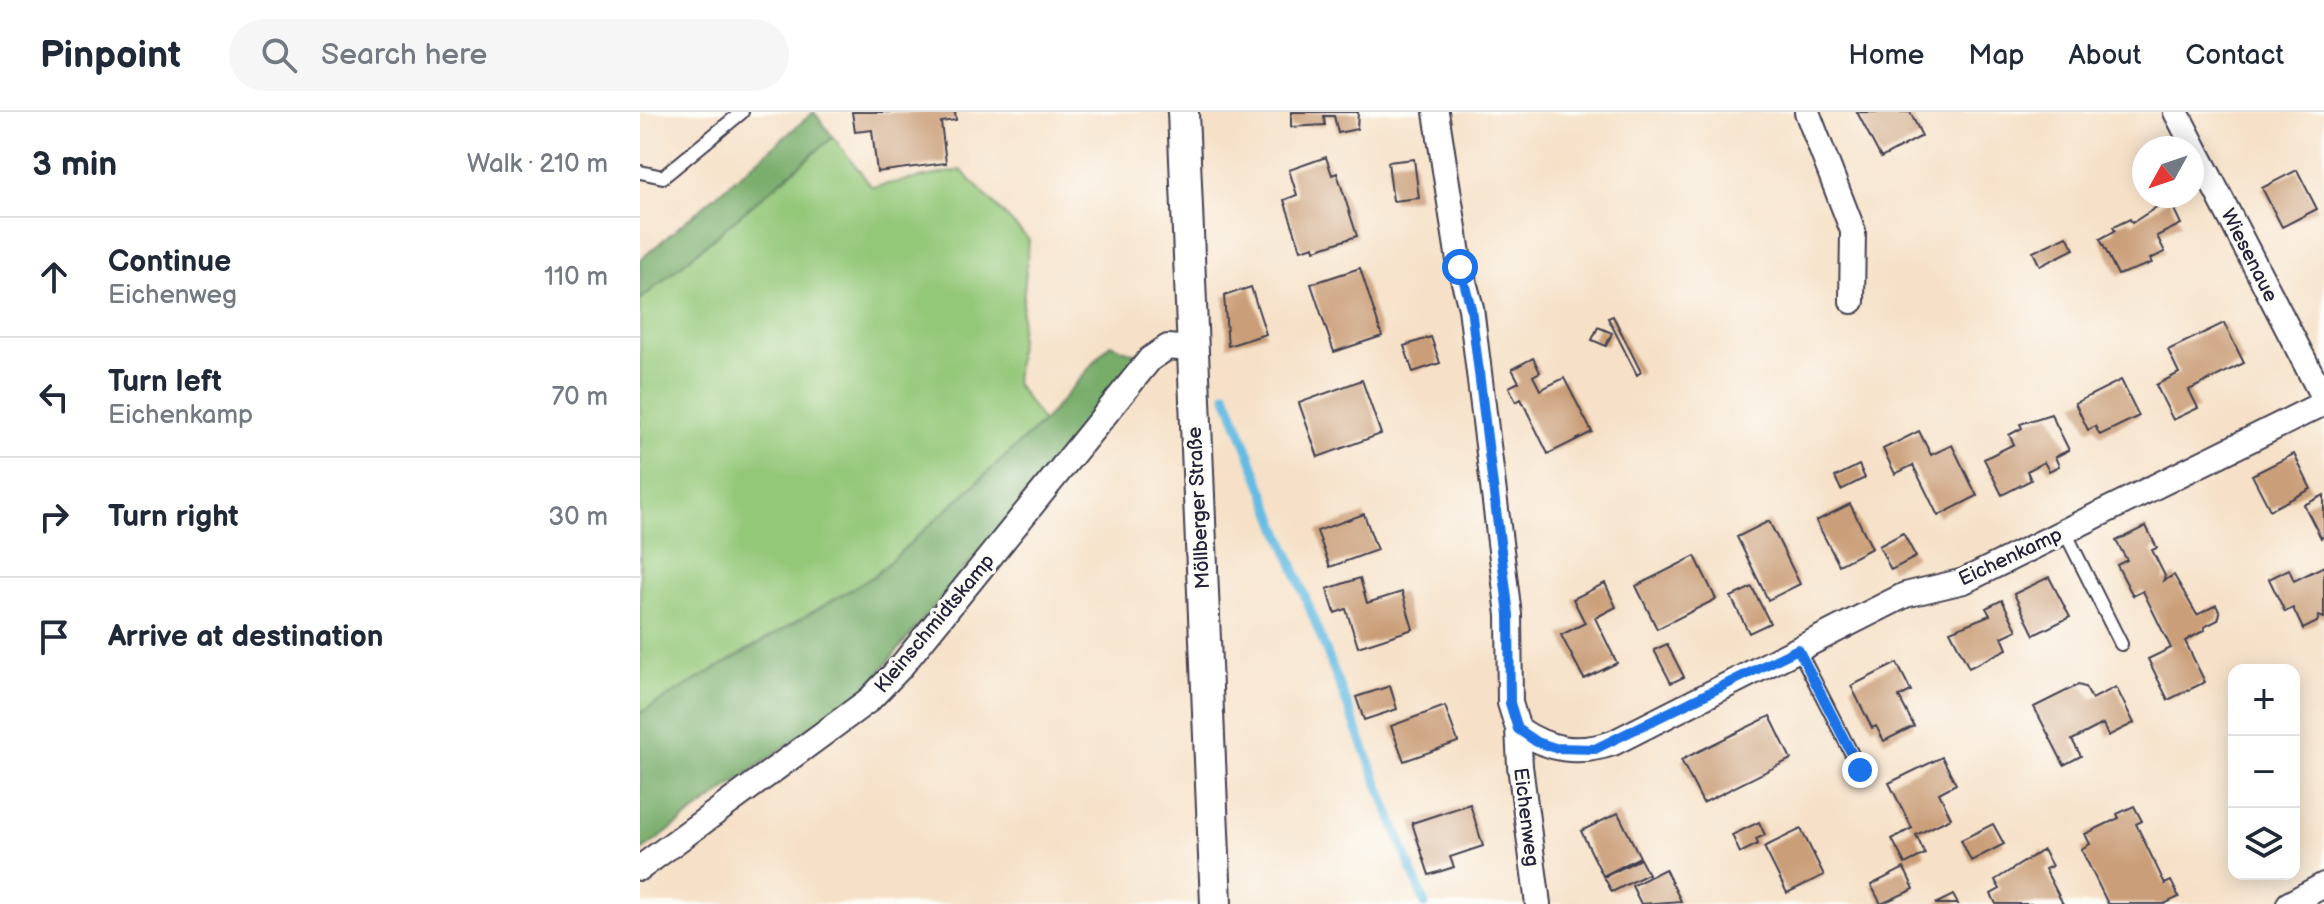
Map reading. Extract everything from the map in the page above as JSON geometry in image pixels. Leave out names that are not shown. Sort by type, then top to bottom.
[{"type":"street","name":"Möllberger Straße","points":[[1183,112],[1190,349],[1216,904]]},
{"type":"street","name":"Eichenweg","points":[[1436,112],[1460,267],[1471,308],[1509,615],[1510,703],[1518,729],[1538,904]]},
{"type":"street","points":[[1807,112],[1853,231],[1852,301]]},
{"type":"street","name":"Wiesenaue","points":[[2176,112],[2324,401]]},
{"type":"street","name":"Kleinschmidtskamp","points":[[640,868],[869,700],[899,669],[1150,359],[1168,347],[1190,349]]},
{"type":"street","name":"Eichenkamp","points":[[1518,729],[1537,742],[1555,748],[1595,749],[1905,595],[1964,581],[2324,401]]},
{"type":"street","points":[[2289,904],[2324,885]]},
{"type":"lane","points":[[640,172],[663,177],[742,112]]},
{"type":"lane","points":[[2064,530],[2121,644]]},
{"type":"lane","points":[[1798,649],[1860,770]]},
{"type":"green space","points":[[814,112],[833,137],[640,300],[640,260]]},
{"type":"green space","points":[[833,137],[872,187],[961,170],[1029,240],[1015,383],[1043,422],[874,576],[640,713],[640,300]]},
{"type":"green space","points":[[1110,344],[1141,356],[869,685],[640,852],[640,713],[874,576],[1043,422]]},
{"type":"building","points":[[852,112],[955,112],[956,120],[941,122],[946,163],[877,172],[872,130],[855,132]]},
{"type":"building","points":[[1291,112],[1358,112],[1357,129],[1338,133],[1334,116],[1324,116],[1325,125],[1291,127]]},
{"type":"building","points":[[1857,112],[1910,112],[1922,136],[1881,158]]},
{"type":"building","points":[[1326,157],[1332,175],[1337,173],[1357,236],[1315,250],[1314,246],[1301,250],[1284,200],[1297,195],[1289,170]]},
{"type":"building","points":[[1414,159],[1419,198],[1393,201],[1388,162]]},
{"type":"building","points":[[2297,170],[2317,209],[2282,227],[2262,188]]},
{"type":"building","points":[[2155,208],[2173,208],[2181,224],[2157,236],[2165,252],[2150,259],[2152,263],[2118,275],[2100,239],[2115,231],[2113,227],[2130,219],[2132,223]]},
{"type":"building","points":[[2067,236],[2074,249],[2040,266],[2033,252]]},
{"type":"building","points":[[1360,268],[1382,336],[1334,352],[1311,284]]},
{"type":"building","points":[[1251,287],[1266,334],[1228,346],[1224,296]]},
{"type":"building","points":[[1613,316],[1641,372],[1637,375],[1608,318]]},
{"type":"building","points":[[2224,323],[2244,363],[2189,390],[2198,408],[2173,420],[2156,385],[2179,373],[2168,350]]},
{"type":"building","points":[[1598,327],[1612,333],[1606,346],[1592,340]]},
{"type":"building","points":[[1431,337],[1440,363],[1413,372],[1404,346]]},
{"type":"building","points":[[1533,358],[1540,372],[1533,376],[1540,390],[1564,378],[1592,432],[1548,454],[1521,399],[1516,402],[1509,387],[1519,382],[1512,369]]},
{"type":"building","points":[[1362,380],[1381,434],[1318,457],[1299,403]]},
{"type":"building","points":[[2121,380],[2139,416],[2100,435],[2095,426],[2088,430],[2075,403]]},
{"type":"building","points":[[2051,414],[2069,450],[2055,457],[2059,466],[2049,471],[2044,462],[2027,471],[2031,480],[2002,495],[1984,459],[2014,444],[2009,435],[2022,428],[2020,424]]},
{"type":"building","points":[[1919,431],[1931,455],[1952,445],[1977,496],[1938,516],[1913,465],[1895,474],[1883,449]]},
{"type":"building","points":[[2294,454],[2311,489],[2270,510],[2252,475]]},
{"type":"building","points":[[1859,465],[1865,478],[1841,490],[1835,477]]},
{"type":"building","points":[[2324,495],[2324,536],[2321,538],[2304,505]]},
{"type":"building","points":[[1850,504],[1872,548],[1839,565],[1816,521]]},
{"type":"building","points":[[1364,514],[1377,550],[1330,567],[1317,531]]},
{"type":"building","points":[[1769,521],[1800,584],[1768,600],[1737,537]]},
{"type":"building","points":[[2146,526],[2157,548],[2152,550],[2165,576],[2163,581],[2174,575],[2197,615],[2216,605],[2220,613],[2218,620],[2185,641],[2205,682],[2168,700],[2148,659],[2171,648],[2143,591],[2133,596],[2117,565],[2127,560],[2116,541]]},
{"type":"building","points":[[1903,533],[1916,557],[1891,570],[1879,546]]},
{"type":"building","points":[[1695,556],[1716,599],[1657,629],[1636,586]]},
{"type":"building","points":[[2324,566],[2324,618],[2319,616],[2317,622],[2303,629],[2293,608],[2285,612],[2269,579],[2289,569],[2294,581]]},
{"type":"building","points":[[2049,577],[2070,617],[2034,635],[2014,594]]},
{"type":"building","points":[[1360,578],[1367,603],[1402,592],[1413,629],[1358,647],[1346,609],[1335,613],[1327,589]]},
{"type":"building","points":[[1605,583],[1616,607],[1595,618],[1617,663],[1584,679],[1561,635],[1585,623],[1573,599]]},
{"type":"building","points":[[1752,587],[1770,623],[1749,633],[1731,597]]},
{"type":"building","points":[[2002,600],[2017,630],[2002,637],[2007,649],[1969,668],[1950,631],[1990,615],[1986,608]]},
{"type":"building","points":[[1667,644],[1684,677],[1671,683],[1654,650]]},
{"type":"building","points":[[1897,663],[1911,691],[1899,697],[1914,726],[1884,741],[1876,726],[1872,728],[1851,686]]},
{"type":"building","points":[[2078,685],[2085,687],[2092,699],[2116,687],[2134,723],[2108,736],[2103,724],[2072,740],[2081,756],[2064,765],[2034,707]]},
{"type":"building","points":[[1390,686],[1397,709],[1364,720],[1356,697]]},
{"type":"building","points":[[1445,706],[1458,742],[1404,761],[1391,726]]},
{"type":"building","points":[[1770,716],[1791,759],[1703,803],[1681,760]]},
{"type":"building","points":[[1942,757],[1956,784],[1939,793],[1951,818],[1916,835],[1925,854],[1905,864],[1892,839],[1912,828],[1889,783]]},
{"type":"building","points":[[1470,804],[1483,846],[1450,857],[1454,867],[1429,875],[1412,823]]},
{"type":"building","points":[[2134,806],[2142,821],[2136,824],[2165,884],[2171,881],[2179,897],[2164,904],[2108,904],[2081,849],[2090,844],[2085,834],[2119,818],[2117,814]]},
{"type":"building","points":[[1618,813],[1640,857],[1603,876],[1581,831]]},
{"type":"building","points":[[1759,822],[1765,835],[1756,839],[1758,844],[1740,853],[1732,835]]},
{"type":"building","points":[[1993,824],[2004,844],[1971,861],[1961,840]]},
{"type":"building","points":[[1801,829],[1824,875],[1787,893],[1764,847]]},
{"type":"building","points":[[2043,850],[2052,866],[2045,869],[2063,904],[1996,904],[1991,894],[2000,889],[1995,880]]},
{"type":"building","points":[[1640,859],[1648,874],[1612,892],[1604,877]]},
{"type":"building","points":[[1904,868],[1914,889],[1881,904],[1871,885]]},
{"type":"building","points":[[1665,869],[1681,901],[1641,904],[1632,886]]},
{"type":"building","points":[[1953,895],[1958,904],[1935,904]]},
{"type":"waterway","points":[[1226,394],[1425,904]]},
{"type":"route","points":[[1460,267],[1471,308],[1509,615],[1510,703],[1518,729],[1537,742],[1555,748],[1576,751],[1595,749],[1613,743],[1798,649],[1860,770]]}]
